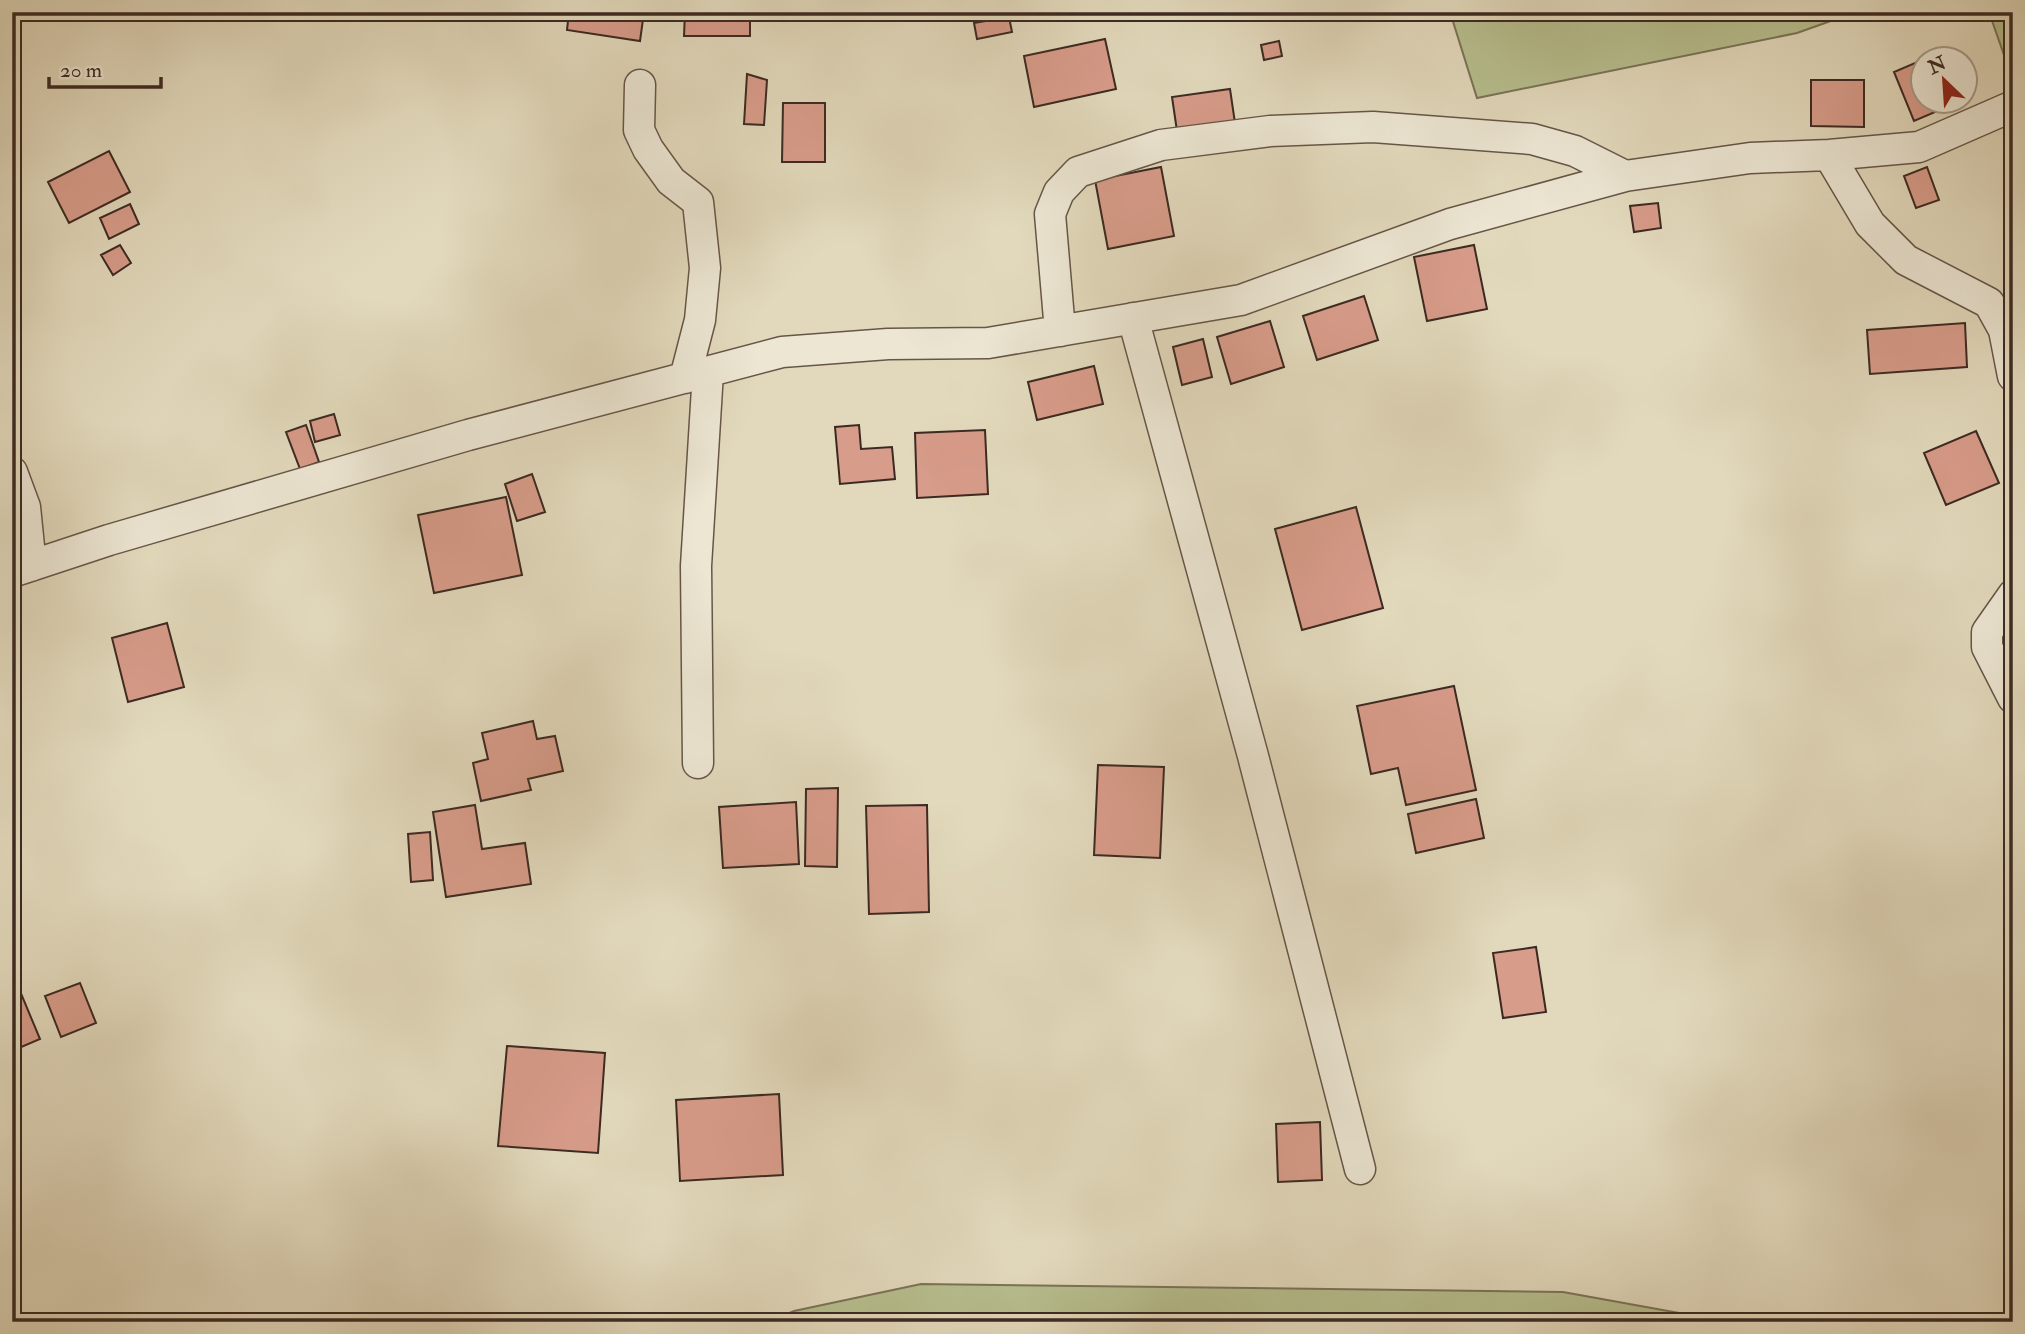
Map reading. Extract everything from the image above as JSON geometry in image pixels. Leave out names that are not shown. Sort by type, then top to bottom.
[{"type":"street","points":[[640,85],[639,130],[648,149],[671,181],[698,202],[705,268],[697,375],[698,763]]},
{"type":"street","points":[[12,472],[24,507],[22,569],[122,536],[468,435],[782,352],[888,344],[988,343],[1241,300],[1450,223],[1625,176],[1750,158],[1829,155],[1919,147],[2013,106]]},
{"type":"street","points":[[1060,331],[1050,214],[1059,192],[1078,172],[1161,145],[1270,131],[1373,127],[1532,139],[1576,151],[1625,176]]},
{"type":"street","points":[[1829,155],[1870,224],[1906,260],[1989,303],[2004,330],[2013,376]]},
{"type":"street","points":[[1133,318],[1253,755],[1360,1169]]},
{"type":"street","points":[[2013,595],[1987,632],[1987,647],[2013,698]]},
{"type":"green space","points":[[1450,12],[1856,12],[1797,33],[1477,98]]},
{"type":"green space","points":[[1989,12],[2013,12],[2013,81]]},
{"type":"green space","points":[[921,1284],[1563,1292],[1729,1322],[769,1322],[794,1311]]},
{"type":"building","points":[[569,12],[644,12],[640,41],[567,30]]},
{"type":"building","points":[[685,12],[750,12],[750,36],[684,36]]},
{"type":"building","points":[[1009,17],[1012,32],[977,39],[974,23]]},
{"type":"building","points":[[1105,39],[1116,89],[1034,107],[1024,56]]},
{"type":"building","points":[[1279,41],[1282,56],[1264,60],[1261,45]]},
{"type":"building","points":[[1910,65],[1910,111],[1894,72]]},
{"type":"building","points":[[747,74],[767,80],[764,125],[744,124]]},
{"type":"building","points":[[1811,80],[1864,80],[1864,127],[1811,126]]},
{"type":"building","points":[[1230,89],[1235,123],[1177,131],[1172,97]]},
{"type":"building","points":[[783,103],[825,103],[825,162],[782,162]]},
{"type":"building","points":[[1912,116],[1926,116],[1914,121]]},
{"type":"building","points":[[109,151],[130,192],[69,223],[48,182]]},
{"type":"building","points":[[1161,167],[1174,236],[1108,249],[1095,180]]},
{"type":"building","points":[[1927,167],[1939,200],[1916,208],[1904,176]]},
{"type":"building","points":[[1658,203],[1661,228],[1634,232],[1630,206]]},
{"type":"building","points":[[130,204],[139,224],[109,239],[100,218]]},
{"type":"building","points":[[120,245],[131,263],[113,275],[101,255]]},
{"type":"building","points":[[1474,245],[1487,309],[1427,321],[1414,257]]},
{"type":"building","points":[[1364,296],[1378,340],[1317,360],[1303,316]]},
{"type":"building","points":[[1270,321],[1284,367],[1231,384],[1217,337]]},
{"type":"building","points":[[1965,323],[1967,367],[1870,374],[1867,330]]},
{"type":"building","points":[[1203,339],[1212,377],[1182,385],[1173,347]]},
{"type":"building","points":[[1094,366],[1103,404],[1037,420],[1028,382]]},
{"type":"building","points":[[334,414],[340,435],[315,442],[310,421]]},
{"type":"building","points":[[306,425],[319,462],[300,469],[286,432]]},
{"type":"building","points":[[859,425],[861,449],[892,447],[895,479],[840,484],[835,427]]},
{"type":"building","points":[[985,430],[988,494],[917,498],[915,433]]},
{"type":"building","points":[[1976,431],[1999,483],[1946,505],[1924,453]]},
{"type":"building","points":[[532,474],[545,512],[517,521],[505,484]]},
{"type":"building","points":[[506,497],[522,575],[434,593],[418,515]]},
{"type":"building","points":[[1356,507],[1383,608],[1302,630],[1275,529]]},
{"type":"building","points":[[167,623],[184,687],[128,702],[112,638]]},
{"type":"building","points":[[1454,686],[1476,790],[1406,805],[1398,768],[1371,774],[1357,706]]},
{"type":"building","points":[[533,721],[537,739],[555,736],[563,771],[528,779],[531,790],[481,801],[473,763],[488,759],[482,733]]},
{"type":"building","points":[[1098,765],[1164,767],[1160,858],[1094,855]]},
{"type":"building","points":[[838,788],[837,867],[805,866],[806,789]]},
{"type":"building","points":[[1476,799],[1484,838],[1416,853],[1408,814]]},
{"type":"building","points":[[796,802],[799,864],[723,868],[719,807]]},
{"type":"building","points":[[475,805],[482,849],[525,843],[531,884],[446,897],[433,812]]},
{"type":"building","points":[[927,805],[929,912],[869,914],[866,806]]},
{"type":"building","points":[[430,832],[433,880],[411,882],[408,834]]},
{"type":"building","points":[[1536,947],[1546,1012],[1503,1018],[1493,953]]},
{"type":"building","points":[[12,972],[40,1039],[12,1051]]},
{"type":"building","points":[[80,983],[96,1023],[61,1037],[45,996]]},
{"type":"building","points":[[507,1046],[605,1053],[598,1153],[498,1146]]},
{"type":"building","points":[[779,1094],[783,1175],[680,1181],[676,1100]]},
{"type":"building","points":[[1320,1122],[1322,1180],[1278,1182],[1276,1124]]}]
